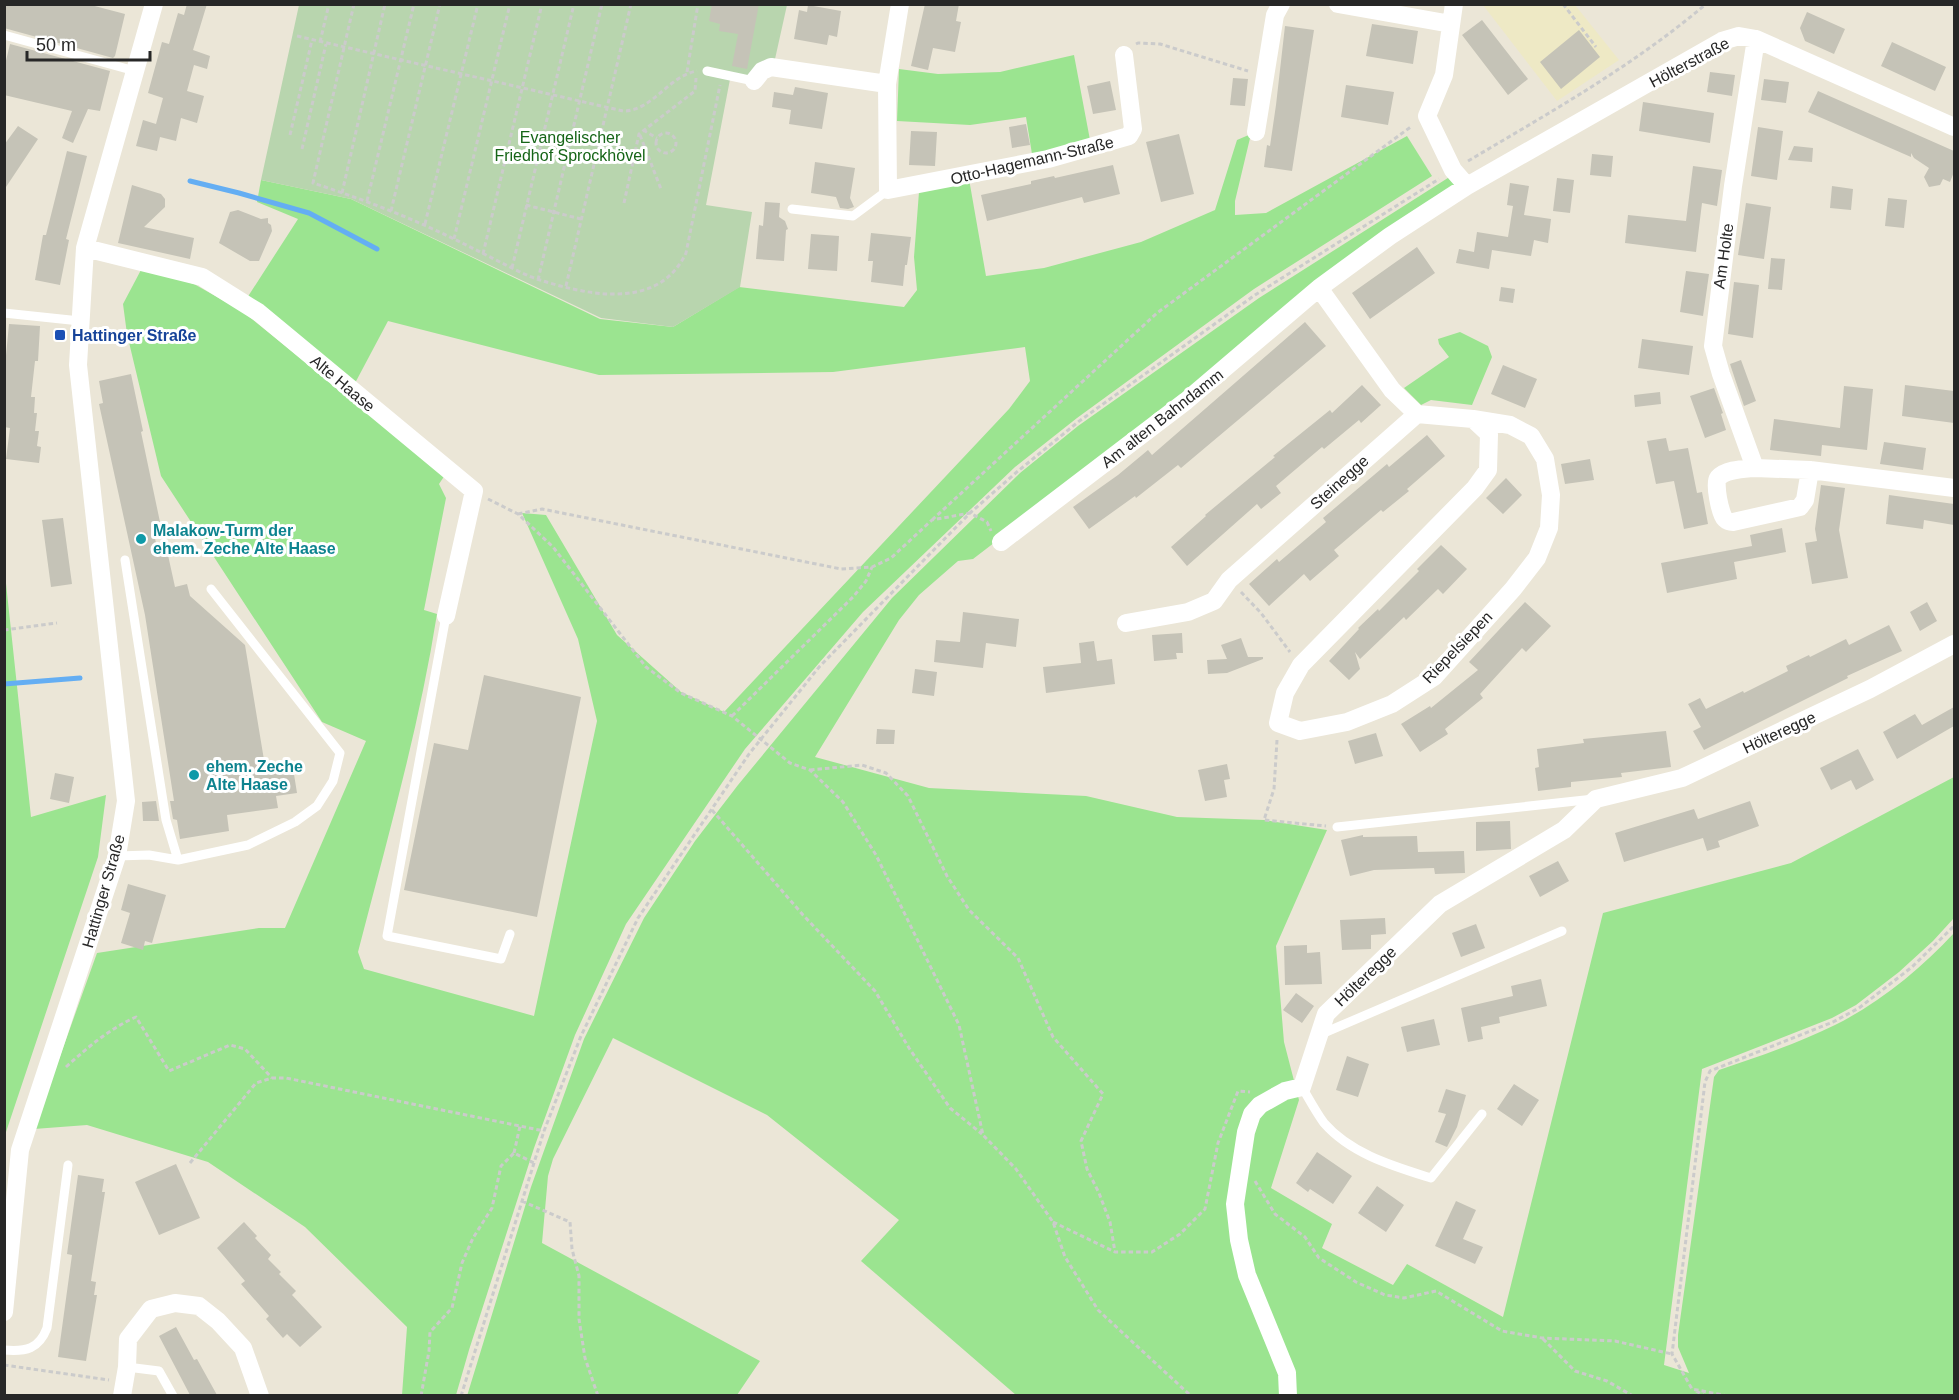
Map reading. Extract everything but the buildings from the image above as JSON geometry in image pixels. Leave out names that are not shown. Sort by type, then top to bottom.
[{"type":"street","name":"Hattinger Straße","points":[[4,1312],[20,1150],[117,856],[126,801],[78,365],[85,248],[154,4]]},
{"type":"street","points":[[888,190],[887,84],[900,4]]},
{"type":"street","points":[[1256,132],[1275,15],[1281,4]]},
{"type":"street","points":[[1338,4],[1451,24]]},
{"type":"street","points":[[1454,4],[1444,75],[1427,116],[1453,170],[1467,186]]},
{"type":"street","name":"Hölterstraße","points":[[1319,288],[1390,236],[1467,186],[1722,41],[1739,36],[1756,39],[1954,127]]},
{"type":"street","name":"Am Holte","points":[[1755,468],[1713,346],[1733,186],[1756,39]]},
{"type":"street","name":"Otto-Hagemann-Straße","points":[[888,190],[1048,159],[1124,139],[1133,129],[1124,55]]},
{"type":"street","points":[[754,81],[762,71],[771,67],[887,84]]},
{"type":"street","name":"Alte Haase","points":[[85,248],[202,277],[258,312],[474,491]]},
{"type":"street","points":[[1319,288],[1392,390],[1417,414]]},
{"type":"street","name":"Am alten Bahndamm","points":[[997,540],[1186,401],[1319,288]]},
{"type":"street","name":"Riepelsiepen","points":[[1278,723],[1300,730],[1347,722],[1392,704],[1434,677],[1513,589],[1537,558],[1549,528],[1551,495],[1545,459],[1531,436],[1510,425],[1417,414]]},
{"type":"street","name":"Steinegge","points":[[1126,623],[1188,612],[1214,601],[1229,580],[1417,414]]},
{"type":"street","points":[[1278,723],[1285,693],[1300,665],[1475,488],[1488,470],[1489,434],[1473,419]]},
{"type":"street","points":[[1810,470],[1805,500],[1800,507],[1734,522],[1728,521],[1721,514],[1716,483],[1718,478],[1729,472],[1755,468],[1810,470],[1954,488]]},
{"type":"street","points":[[446,616],[474,491]]},
{"type":"street","name":"Hölteregge","points":[[1302,1087],[1326,1014],[1440,904],[1564,830],[1596,799],[1682,777],[1870,689],[1954,644]]},
{"type":"street","points":[[1288,1395],[1287,1373],[1247,1275],[1239,1240],[1235,1204],[1246,1132],[1252,1114],[1260,1106],[1285,1091],[1302,1087]]},
{"type":"street","points":[[124,1381],[128,1339],[151,1309],[175,1303],[199,1306],[218,1321],[243,1348],[260,1395]]},
{"type":"lane","points":[[4,35],[135,71]]},
{"type":"lane","points":[[702,71],[754,81]]},
{"type":"lane","name":"Otto-Hagemann-Straße","points":[[792,209],[853,216],[888,190]]},
{"type":"lane","points":[[4,313],[80,321]]},
{"type":"lane","points":[[125,560],[166,820],[178,860]]},
{"type":"lane","points":[[117,856],[148,855],[178,860],[248,845],[295,822],[317,806],[333,781],[340,753],[211,589]]},
{"type":"lane","points":[[446,616],[387,936],[501,959],[510,934]]},
{"type":"lane","name":"Hölteregge","points":[[1336,827],[1596,799]]},
{"type":"lane","name":"Hölteregge","points":[[1318,1035],[1562,931]]},
{"type":"lane","points":[[1302,1087],[1325,1123],[1351,1145],[1383,1163],[1431,1178],[1482,1114]]},
{"type":"lane","points":[[4,1350],[31,1349],[38,1344],[47,1328],[68,1165]]},
{"type":"lane","points":[[124,1381],[159,1371],[173,1395]]},
{"type":"path","points":[[320,42],[329,4]]},
{"type":"path","points":[[354,4],[313,183],[367,201],[424,225],[538,280],[566,287],[615,294],[644,291],[666,280],[680,265],[686,252],[722,74]]},
{"type":"path","points":[[342,193],[384,4]]},
{"type":"path","points":[[367,201],[414,4]]},
{"type":"path","points":[[391,211],[440,4]]},
{"type":"path","points":[[424,225],[478,4]]},
{"type":"path","points":[[454,239],[510,4]]},
{"type":"path","points":[[483,254],[542,4]]},
{"type":"path","points":[[512,268],[574,4]]},
{"type":"path","points":[[538,280],[602,4]]},
{"type":"path","points":[[566,287],[630,4]]},
{"type":"path","points":[[687,72],[698,4]]},
{"type":"path","points":[[1563,4],[1596,47]]},
{"type":"path","points":[[461,1395],[544,1131],[581,1036],[638,918],[749,754],[820,666],[970,513],[1078,422],[1255,296],[1453,170],[1557,110],[1675,30],[1706,4]]},
{"type":"path","points":[[297,36],[623,111],[638,109],[687,72],[702,71],[695,91],[639,134],[624,203]]},
{"type":"path","points":[[290,135],[312,39]]},
{"type":"path","points":[[1124,55],[1138,43],[1160,44],[1254,73],[1265,73]]},
{"type":"path","points":[[302,149],[326,44]]},
{"type":"path","points":[[518,514],[542,509],[807,564],[841,569],[872,567],[891,558],[1157,313],[1427,116]]},
{"type":"path","points":[[643,130],[657,138]]},
{"type":"path","points":[[663,133],[671,134],[676,141],[674,149],[667,153],[660,151],[656,145],[657,138],[663,133]]},
{"type":"path","points":[[639,134],[661,189]]},
{"type":"path","points":[[526,205],[581,219]]},
{"type":"path","points":[[474,491],[518,514],[553,547],[646,667],[681,693],[732,716],[790,763],[810,770],[862,765],[886,773],[908,796],[947,876],[969,910],[1018,958],[1053,1037],[1102,1094],[1082,1141],[1087,1169],[1100,1193],[1110,1222],[1115,1252]]},
{"type":"path","points":[[932,520],[970,513],[987,522],[997,540]]},
{"type":"path","points":[[732,716],[853,597],[866,581],[872,567]]},
{"type":"path","points":[[1229,580],[1261,613],[1300,665]]},
{"type":"path","points":[[4,630],[57,623]]},
{"type":"path","points":[[1278,723],[1274,789],[1264,820],[1336,827]]},
{"type":"path","points":[[810,770],[843,802],[871,846],[923,948],[959,1025],[983,1135]]},
{"type":"path","points":[[712,810],[803,915],[875,992],[909,1048],[950,1108],[983,1135],[1016,1170],[1053,1222],[1065,1257],[1098,1311],[1191,1395]]},
{"type":"path","points":[[1705,1395],[1692,1389],[1672,1354],[1705,1082],[1710,1071],[1833,1022],[1859,1008],[1912,967],[1954,926]]},
{"type":"path","points":[[62,1071],[94,1042],[116,1026],[136,1017],[169,1071],[230,1045],[245,1048],[272,1078]]},
{"type":"path","points":[[190,1163],[256,1083],[272,1078],[286,1078],[544,1131]]},
{"type":"path","points":[[1053,1222],[1115,1252],[1152,1252],[1180,1234],[1205,1209],[1218,1143],[1238,1090],[1257,1093],[1260,1106]]},
{"type":"path","points":[[422,1395],[430,1332],[452,1308],[462,1263],[473,1238],[492,1208],[501,1166],[514,1153],[520,1126]]},
{"type":"path","points":[[514,1153],[534,1163]]},
{"type":"path","points":[[1240,1170],[1258,1184],[1275,1214],[1305,1237],[1319,1258],[1356,1282],[1385,1295],[1404,1298],[1436,1292],[1502,1331],[1542,1338],[1615,1341],[1672,1354]]},
{"type":"path","points":[[522,1201],[570,1222],[572,1249],[579,1276],[579,1319],[585,1358],[598,1395]]},
{"type":"path","points":[[1542,1338],[1575,1371],[1607,1381],[1634,1395]]},
{"type":"path","points":[[4,1365],[124,1381]]},
{"type":"path","points":[[1692,1389],[1728,1395]]},
{"type":"shaded area","points":[[1483,5],[1575,5],[1619,60],[1557,101]]},
{"type":"green space","name":"Evangelischer Friedhof Sprockhövel","points":[[299,5],[787,5],[775,59],[748,77],[731,74],[706,205],[752,212],[740,287],[673,327],[601,318],[351,199],[261,180]]},
{"type":"green space","points":[[1074,55],[1090,140],[1032,154],[1026,117],[970,125],[897,121],[899,69],[938,74],[1000,72]]},
{"type":"green space","points":[[1251,134],[1235,201],[1235,215],[1266,213],[1407,136],[1432,176],[1254,289],[1077,418],[1015,467],[863,612],[745,749],[626,924],[575,1035],[534,1148],[456,1395],[402,1395],[407,1327],[305,1227],[208,1162],[87,1125],[34,1129],[97,953],[259,928],[285,928],[366,741],[322,722],[161,476],[127,334],[123,304],[142,268],[194,284],[242,311],[445,475],[439,484],[446,498],[424,610],[437,614],[430,657],[402,784],[358,952],[364,969],[534,1016],[597,721],[578,639],[522,513],[546,515],[617,635],[681,692],[724,712],[1009,409],[1030,381],[1025,347],[833,372],[599,375],[388,321],[354,385],[247,298],[298,219],[257,202],[261,180],[351,199],[600,319],[673,327],[739,287],[904,307],[917,290],[914,257],[919,192],[969,179],[986,276],[1044,268],[1141,242],[1215,210],[1237,140]]},
{"type":"green space","points":[[1451,176],[1460,186],[973,559],[958,561],[919,595],[899,620],[815,757],[929,788],[1086,796],[1177,817],[1264,820],[1327,830],[1276,946],[1284,1042],[1299,1100],[1271,1188],[1332,1224],[1322,1248],[1393,1285],[1407,1264],[1503,1317],[1603,913],[1791,863],[1954,777],[1954,918],[1899,972],[1856,1005],[1832,1018],[1702,1069],[1664,1365],[1689,1373],[1678,1347],[1678,1335],[1714,1077],[1719,1070],[1821,1032],[1868,1006],[1899,984],[1954,933],[1954,1395],[1016,1395],[861,1261],[899,1220],[767,1115],[613,1038],[553,1159],[548,1176],[542,1243],[760,1361],[737,1395],[467,1396],[531,1187],[584,1039],[644,918],[695,841],[738,785],[892,598],[1020,473],[1078,426],[1259,298]]},
{"type":"green space","points":[[1460,332],[1488,346],[1492,357],[1472,405],[1431,400],[1421,405],[1404,388],[1449,357],[1438,339]]},
{"type":"green space","points":[[5,574],[31,817],[106,795],[98,857],[5,1135]]},
{"type":"waterway","points":[[190,181],[309,213],[377,249]]},
{"type":"waterway","points":[[4,684],[80,678]]},
{"type":"place","name":"Hattinger Straße","points":[[60,335]]},
{"type":"place","name":"Malakow-Turm der ehem. Zeche Alte Haase","points":[[141,539]]},
{"type":"place","name":"ehem. Zeche Alte Haase","points":[[194,775]]}]
